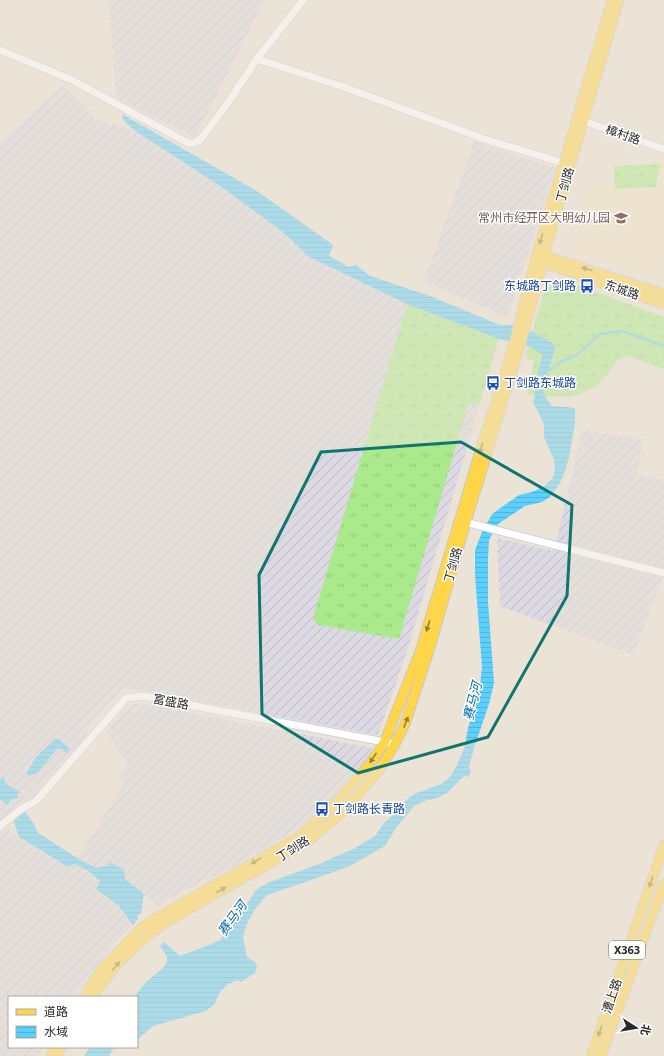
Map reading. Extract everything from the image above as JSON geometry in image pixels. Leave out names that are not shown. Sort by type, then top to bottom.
[{"type":"main road","name":"丁剑路","points":[[85,996],[100,971],[139,930],[158,917],[297,838],[336,804],[371,762],[384,743],[420,652],[463,522],[523,325],[564,163],[612,0]]},
{"type":"main road","name":"丁剑路","points":[[540,258],[619,0]]},
{"type":"main road","name":"东城路","points":[[540,258],[663,296]]},
{"type":"main road","name":"丁剑路","points":[[93,996],[117,964],[145,938],[162,925],[306,843],[346,809],[380,769],[406,724],[429,651],[463,522]]},
{"type":"main road","name":"漕上路","points":[[591,1056],[663,849]]},
{"type":"main road","name":"漕上路","points":[[601,1056],[664,884]]},
{"type":"main road","points":[[645,935],[664,898]]},
{"type":"street","points":[[0,50],[72,80],[188,143],[194,143],[200,140],[225,107],[257,59],[303,0]]},
{"type":"street","points":[[257,59],[344,87],[484,139],[564,163]]},
{"type":"street","name":"樟村路","points":[[583,121],[664,149]]},
{"type":"street","points":[[463,522],[664,573]]},
{"type":"street","name":"富盛路","points":[[0,826],[22,809],[36,802],[126,698],[142,696],[395,744]]},
{"type":"highlighted area","points":[[461,442],[572,505],[567,596],[488,737],[358,773],[262,714],[259,575],[321,452]]},
{"type":"shaded area","points":[[109,0],[265,0],[195,138],[116,98]]},
{"type":"shaded area","points":[[62,85],[83,104],[96,119],[134,130],[179,159],[223,188],[284,233],[309,257],[407,304],[499,339],[413,631],[378,735],[125,688],[85,729],[89,735],[35,800],[20,803],[2,821],[0,819],[0,143]]},
{"type":"shaded area","points":[[474,141],[556,168],[507,318],[424,281]]},
{"type":"shaded area","name":"常州市经开区大明幼儿园","points":[[662,159],[664,160],[664,256],[657,277],[568,247],[588,184],[615,183],[615,189],[656,187]]},
{"type":"shaded area","points":[[582,430],[643,439],[637,474],[664,480],[664,575],[633,655],[500,606],[497,538],[554,551]]},
{"type":"shaded area","points":[[134,704],[151,705],[372,748],[373,754],[348,784],[322,811],[299,828],[237,865],[165,901],[158,907],[108,866],[96,868],[77,858],[124,784],[117,773],[128,765],[106,732],[124,709]]},
{"type":"shaded area","points":[[7,826],[10,832],[68,867],[73,864],[77,865],[96,876],[100,882],[96,889],[118,905],[133,925],[114,944],[76,996],[8,996],[8,1048],[44,1048],[40,1056],[0,1056],[0,833]]},
{"type":"green space","points":[[661,164],[656,187],[615,189],[614,166]]},
{"type":"green space","points":[[563,280],[664,317],[664,369],[628,356],[618,360],[598,386],[574,396],[552,397],[527,395],[534,361],[525,357],[543,294],[551,284]]},
{"type":"green space","points":[[407,304],[499,339],[479,405],[469,402],[399,639],[318,625],[313,618]]},
{"type":"water","points":[[122,114],[257,191],[333,245],[329,256],[349,267],[356,265],[370,276],[430,296],[500,325],[512,325],[535,333],[552,343],[555,348],[543,394],[552,406],[575,408],[575,424],[569,457],[560,483],[550,497],[542,502],[525,506],[498,524],[489,540],[488,602],[494,683],[489,704],[474,748],[469,767],[471,771],[468,777],[464,776],[447,793],[414,806],[395,829],[385,846],[350,866],[267,895],[255,909],[247,924],[243,937],[247,957],[255,962],[257,967],[255,973],[241,982],[237,980],[227,985],[220,992],[214,1005],[206,1011],[153,1026],[138,1039],[138,996],[135,996],[145,983],[163,968],[167,962],[167,956],[160,946],[164,942],[180,956],[220,940],[237,919],[256,890],[267,883],[319,864],[355,848],[375,836],[384,823],[400,809],[405,801],[414,794],[441,784],[450,777],[465,746],[468,728],[479,694],[482,667],[475,575],[475,550],[482,532],[492,514],[519,495],[532,492],[543,487],[552,479],[555,471],[554,460],[544,437],[544,424],[533,402],[535,383],[543,355],[531,347],[499,339],[407,304],[309,257],[284,233],[223,188],[134,130],[123,120]]},
{"type":"water","points":[[55,739],[58,739],[70,749],[66,753],[60,748],[57,749],[38,772],[29,776],[26,774],[36,757]]},
{"type":"water","points":[[4,777],[6,784],[20,793],[17,794],[18,798],[11,800],[7,805],[0,799],[0,780]]},
{"type":"water","points":[[25,811],[35,826],[37,832],[77,858],[96,868],[108,866],[110,862],[124,870],[125,879],[144,894],[141,913],[137,916],[138,919],[133,925],[118,905],[96,889],[100,882],[98,879],[77,865],[73,864],[68,867],[19,837],[13,819]]},
{"type":"water","points":[[89,1048],[116,1048],[113,1049],[109,1056],[84,1056]]},
{"type":"waterway","name":"赛马河","points":[[547,372],[560,362],[577,355],[600,334],[622,331],[664,346]]},
{"type":"place","name":"常州市经开区大明幼儿园","points":[[621,218]]},
{"type":"place","name":"东城路丁剑路","points":[[587,286]]},
{"type":"place","name":"丁剑路东城路","points":[[493,383]]},
{"type":"place","name":"丁剑路长青路","points":[[322,809]]}]
